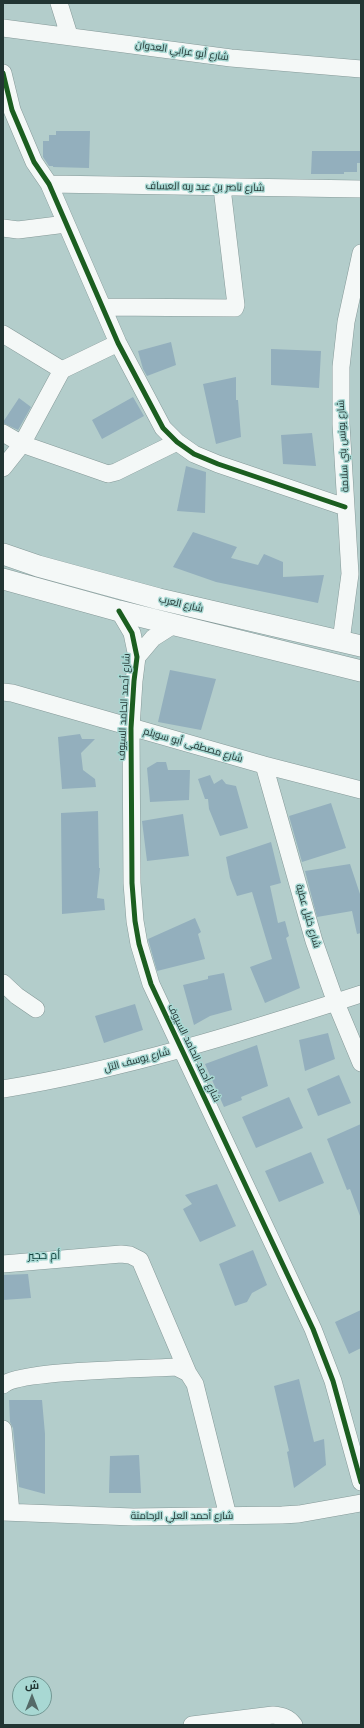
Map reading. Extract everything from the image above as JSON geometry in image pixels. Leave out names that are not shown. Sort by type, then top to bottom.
[{"type":"main road","name":"شارع العرب","points":[[3,554],[38,566],[159,599],[361,646]]},
{"type":"main road","name":"شارع العرب","points":[[3,579],[119,611],[361,671]]},
{"type":"street","points":[[59,3],[69,35]]},
{"type":"street","name":"شارع أبو عرابي العدوان","points":[[3,28],[69,35],[224,57],[361,69]]},
{"type":"street","points":[[3,73],[12,110],[34,162],[49,184],[118,343],[163,428],[194,454],[218,464],[345,507]]},
{"type":"street","name":"شارع ناصر بن عبد ربه العساف","points":[[49,184],[222,188],[361,189]]},
{"type":"street","points":[[102,307],[235,308],[236,304],[222,188]]},
{"type":"street","points":[[3,228],[18,230],[66,224]]},
{"type":"street","name":"شارع يونس بني سلامة","points":[[341,641],[349,591],[350,574],[341,424],[341,367],[345,328],[361,253]]},
{"type":"street","points":[[3,334],[62,370]]},
{"type":"street","points":[[3,468],[22,444],[62,370],[118,343]]},
{"type":"street","points":[[3,433],[22,444],[108,474],[116,472],[178,442]]},
{"type":"street","name":"شارع أحمد الحامد السيوف","points":[[119,611],[132,633],[137,657],[133,688],[131,728],[132,883],[135,921],[139,944],[151,984],[228,1144],[313,1329],[333,1381],[361,1482]]},
{"type":"street","name":"شارع أحمد الحامد السيوف","points":[[137,657],[153,638],[175,624]]},
{"type":"street","name":"شارع مصطفى أبو سويلم","points":[[3,692],[12,693],[131,728],[361,790]]},
{"type":"street","name":"شارع خليل عطية","points":[[264,764],[314,940],[336,1002],[361,1063]]},
{"type":"street","points":[[3,983],[17,996],[36,1009]]},
{"type":"street","name":"شارع يوسف التل","points":[[3,1089],[64,1079],[181,1048],[361,994]]},
{"type":"street","points":[[3,1264],[121,1254],[130,1255],[140,1260],[188,1373],[195,1384],[228,1516]]},
{"type":"street","points":[[3,1385],[17,1379],[61,1373],[176,1367],[188,1373]]},
{"type":"street","points":[[3,1429],[7,1512]]},
{"type":"street","name":"شارع أحمد العلي الرحامنة","points":[[7,1512],[133,1517],[228,1516],[299,1514],[361,1503]]},
{"type":"street","points":[[192,1725],[273,1715],[282,1716],[289,1719],[294,1725]]},
{"type":"building","points":[[56,131],[90,131],[89,168],[49,166],[43,157],[43,141],[49,141],[49,135],[56,135]]},
{"type":"building","points":[[312,151],[361,151],[361,163],[357,163],[357,172],[344,172],[344,174],[311,174]]},
{"type":"building","points":[[171,342],[176,365],[147,376],[143,369],[138,351]]},
{"type":"building","points":[[271,349],[321,351],[319,388],[271,385]]},
{"type":"building","points":[[236,377],[236,400],[238,400],[241,437],[216,444],[203,384]]},
{"type":"building","points":[[133,397],[144,416],[102,439],[92,420]]},
{"type":"building","points":[[19,398],[31,407],[18,430],[3,422]]},
{"type":"building","points":[[312,433],[316,466],[283,464],[281,435]]},
{"type":"building","points":[[186,466],[206,472],[205,513],[177,511]]},
{"type":"building","points":[[193,532],[237,547],[231,558],[258,565],[264,554],[283,562],[283,577],[324,575],[318,603],[216,582],[173,567]]},
{"type":"building","points":[[170,670],[216,679],[201,730],[158,722]]},
{"type":"building","points":[[80,734],[82,739],[95,739],[81,753],[83,770],[95,779],[96,787],[62,789],[58,737]]},
{"type":"building","points":[[157,762],[166,762],[168,770],[190,770],[189,800],[150,802],[147,768]]},
{"type":"building","points":[[210,775],[214,784],[222,779],[226,784],[236,786],[248,828],[220,836],[209,809],[208,799],[205,799],[198,779]]},
{"type":"building","points":[[331,803],[346,848],[302,862],[289,816]]},
{"type":"building","points":[[98,811],[100,868],[97,898],[104,899],[105,910],[62,914],[61,813]]},
{"type":"building","points":[[183,814],[189,856],[147,861],[142,821]]},
{"type":"building","points":[[271,842],[281,883],[270,886],[278,923],[285,921],[289,936],[286,938],[300,988],[265,1003],[250,967],[272,959],[252,892],[237,896],[230,878],[226,857]]},
{"type":"building","points":[[350,864],[361,897],[361,933],[357,934],[352,911],[317,917],[305,871]]},
{"type":"building","points":[[195,918],[201,932],[198,934],[205,959],[157,971],[148,939]]},
{"type":"building","points":[[224,973],[232,1010],[210,1016],[194,1025],[183,985],[208,979],[208,976]]},
{"type":"building","points":[[135,1004],[143,1030],[104,1043],[95,1016]]},
{"type":"building","points":[[328,1033],[335,1059],[305,1071],[299,1040]]},
{"type":"building","points":[[257,1045],[268,1086],[241,1097],[242,1100],[224,1107],[205,1064]]},
{"type":"building","points":[[339,1075],[351,1103],[318,1116],[307,1089]]},
{"type":"building","points":[[289,1097],[303,1128],[256,1148],[242,1117]]},
{"type":"building","points":[[361,1124],[360,1216],[350,1189],[347,1190],[327,1139]]},
{"type":"building","points":[[311,1152],[324,1183],[279,1202],[265,1171]]},
{"type":"building","points":[[217,1184],[236,1226],[200,1242],[183,1209],[192,1204],[185,1195]]},
{"type":"building","points":[[253,1250],[267,1285],[252,1293],[247,1302],[235,1306],[219,1264]]},
{"type":"building","points":[[28,1274],[31,1298],[3,1300],[3,1275]]},
{"type":"building","points":[[361,1310],[361,1348],[349,1354],[335,1322]]},
{"type":"building","points":[[299,1379],[314,1442],[324,1439],[326,1465],[294,1488],[287,1452],[289,1451],[274,1386]]},
{"type":"building","points":[[9,1400],[42,1400],[45,1434],[45,1494],[19,1487],[13,1428],[10,1422]]},
{"type":"building","points":[[139,1455],[141,1493],[109,1493],[110,1456]]},
{"type":"cycle path","points":[[3,73],[12,110],[34,162],[49,184],[118,343],[163,428],[177,442],[194,454],[218,464],[345,507]]},
{"type":"cycle path","points":[[119,611],[132,633],[137,657],[131,728],[132,883],[135,921],[139,944],[151,984],[313,1329],[333,1381],[361,1482]]},
{"type":"district","name":"أم حجير","points":[[44,1256]]}]
